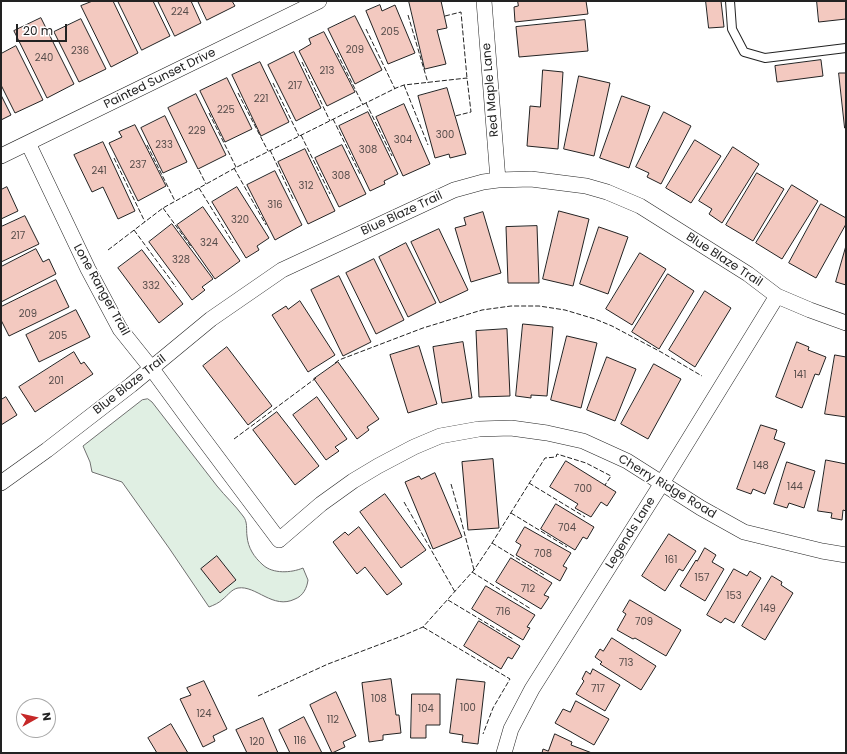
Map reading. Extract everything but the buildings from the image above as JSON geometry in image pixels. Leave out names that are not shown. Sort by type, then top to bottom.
[{"type":"street","name":"Painted Sunset Drive","points":[[1,156],[319,1]]},
{"type":"street","name":"Red Maple Lane","points":[[484,1],[498,180]]},
{"type":"street","name":"Lone Ranger Trail","points":[[28,143],[88,269],[120,329],[152,369],[279,540]]},
{"type":"street","name":"Blue Blaze Trail","points":[[1,483],[47,450],[152,369],[211,319],[282,270],[454,190],[483,182],[498,180],[545,180],[586,186],[607,192],[640,206],[748,274],[777,296],[846,323]]},
{"type":"street","name":"Legends Lane","points":[[504,753],[511,730],[532,690],[777,296]]},
{"type":"street","name":"Cherry Ridge Road","points":[[279,540],[321,504],[353,481],[414,447],[440,436],[479,429],[511,428],[547,433],[583,442],[627,461],[701,508],[744,532],[822,551],[846,555]]},
{"type":"lane","points":[[730,1],[732,29],[744,52],[764,58],[846,48]]},
{"type":"green space","points":[[148,399],[152,402],[217,486],[245,518],[249,544],[257,559],[267,568],[282,572],[303,568],[308,580],[306,589],[300,596],[287,602],[279,602],[251,590],[238,588],[232,591],[220,602],[209,607],[122,482],[92,472],[90,462],[83,446],[142,400]]},
{"type":"fence","points":[[445,16],[461,12],[467,78]]},
{"type":"fence","points":[[408,15],[428,83]]},
{"type":"fence","points":[[366,29],[395,89]]},
{"type":"fence","points":[[337,53],[363,105]]},
{"type":"fence","points":[[302,62],[330,121]]},
{"type":"fence","points":[[108,250],[163,208],[235,168],[396,88],[404,85],[467,78],[471,112],[455,116]]},
{"type":"fence","points":[[273,83],[299,136]]},
{"type":"fence","points":[[404,85],[428,145]]},
{"type":"fence","points":[[238,93],[268,151]]},
{"type":"fence","points":[[366,103],[392,156]]},
{"type":"fence","points":[[209,113],[236,167]]},
{"type":"fence","points":[[333,119],[360,174]]},
{"type":"fence","points":[[301,135],[330,194]]},
{"type":"fence","points":[[147,145],[175,201]]},
{"type":"fence","points":[[270,150],[294,201]]},
{"type":"fence","points":[[114,158],[145,222]]},
{"type":"fence","points":[[234,168],[266,225]]},
{"type":"fence","points":[[199,170],[206,184]]},
{"type":"fence","points":[[199,188],[233,243]]},
{"type":"fence","points":[[163,208],[192,248]]},
{"type":"fence","points":[[134,230],[176,287]]},
{"type":"fence","points":[[335,363],[339,360],[423,328],[482,310],[511,306],[539,306],[565,310],[612,326],[702,376]]},
{"type":"fence","points":[[234,439],[316,378]]},
{"type":"fence","points":[[258,696],[328,664],[423,627],[474,570],[545,458],[556,457],[557,454],[586,463],[611,476],[605,485]]},
{"type":"fence","points":[[529,483],[585,517]]},
{"type":"fence","points":[[451,484],[474,570]]},
{"type":"fence","points":[[404,502],[455,592]]},
{"type":"fence","points":[[511,513],[567,547]]},
{"type":"fence","points":[[492,543],[544,575]]},
{"type":"fence","points":[[472,572],[531,609]]},
{"type":"fence","points":[[448,600],[513,639]]},
{"type":"fence","points":[[423,627],[510,679],[493,708],[483,734]]}]
